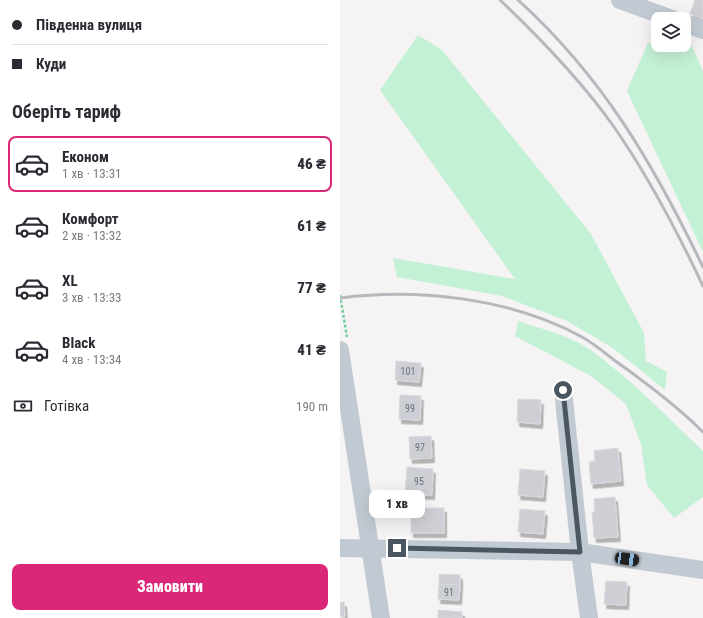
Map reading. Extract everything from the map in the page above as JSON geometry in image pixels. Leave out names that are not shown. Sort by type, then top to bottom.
[{"type":"street","points":[[620,0],[658,6]]},
{"type":"street","points":[[691,26],[703,30]]},
{"type":"street","points":[[344,346],[371,548],[382,618]]},
{"type":"street","points":[[563,390],[580,552],[589,618]]},
{"type":"street","points":[[340,548],[580,552],[703,570]]},
{"type":"path","points":[[340,295],[344,346]]},
{"type":"green space","points":[[418,35],[442,50],[591,234],[644,333],[646,361],[667,372],[665,390],[613,348],[567,321],[502,296],[397,277],[393,258],[515,279],[380,90]]},
{"type":"green space","points":[[648,43],[651,43],[651,52],[691,52],[691,44],[703,71],[703,252],[627,91]]},
{"type":"green space","points":[[518,321],[564,336],[589,349],[619,372],[661,411],[703,451],[703,497],[674,518],[647,485],[641,444],[626,404],[591,376],[515,336]]},
{"type":"building","points":[[695,0],[703,0],[703,19],[691,14]]},
{"type":"building","points":[[396,361],[421,363],[419,382],[395,380]]},
{"type":"building","points":[[400,395],[421,396],[420,420],[399,419]]},
{"type":"building","points":[[518,399],[541,400],[540,424],[517,422]]},
{"type":"building","points":[[431,436],[432,458],[410,459],[409,437]]},
{"type":"building","points":[[618,448],[621,481],[591,484],[589,462],[595,461],[594,451]]},
{"type":"building","points":[[407,467],[433,469],[432,495],[405,494]]},
{"type":"building","points":[[520,469],[545,471],[543,497],[518,495]]},
{"type":"building","points":[[615,497],[618,537],[594,538],[592,512],[595,512],[594,499]]},
{"type":"building","points":[[411,508],[444,508],[444,533],[411,533]]},
{"type":"building","points":[[520,509],[545,511],[543,534],[518,532]]},
{"type":"building","points":[[439,574],[460,575],[460,585],[439,584]]},
{"type":"building","points":[[606,581],[627,582],[626,605],[604,604]]},
{"type":"building","points":[[439,584],[460,585],[459,600],[438,599]]},
{"type":"building","points":[[344,602],[345,617],[340,617],[340,603]]},
{"type":"building","points":[[438,610],[462,612],[462,618],[438,618]]},
{"type":"railway","points":[[500,0],[560,60],[614,127],[639,165],[662,205],[703,286]]},
{"type":"railway","points":[[518,0],[548,29],[576,60],[601,91],[624,124],[665,193],[703,267]]},
{"type":"railway","points":[[340,298],[401,294],[433,296],[464,299],[525,313],[554,324],[590,342],[660,394],[703,432]]},
{"type":"route","points":[[397,548],[580,552],[563,390]]}]
